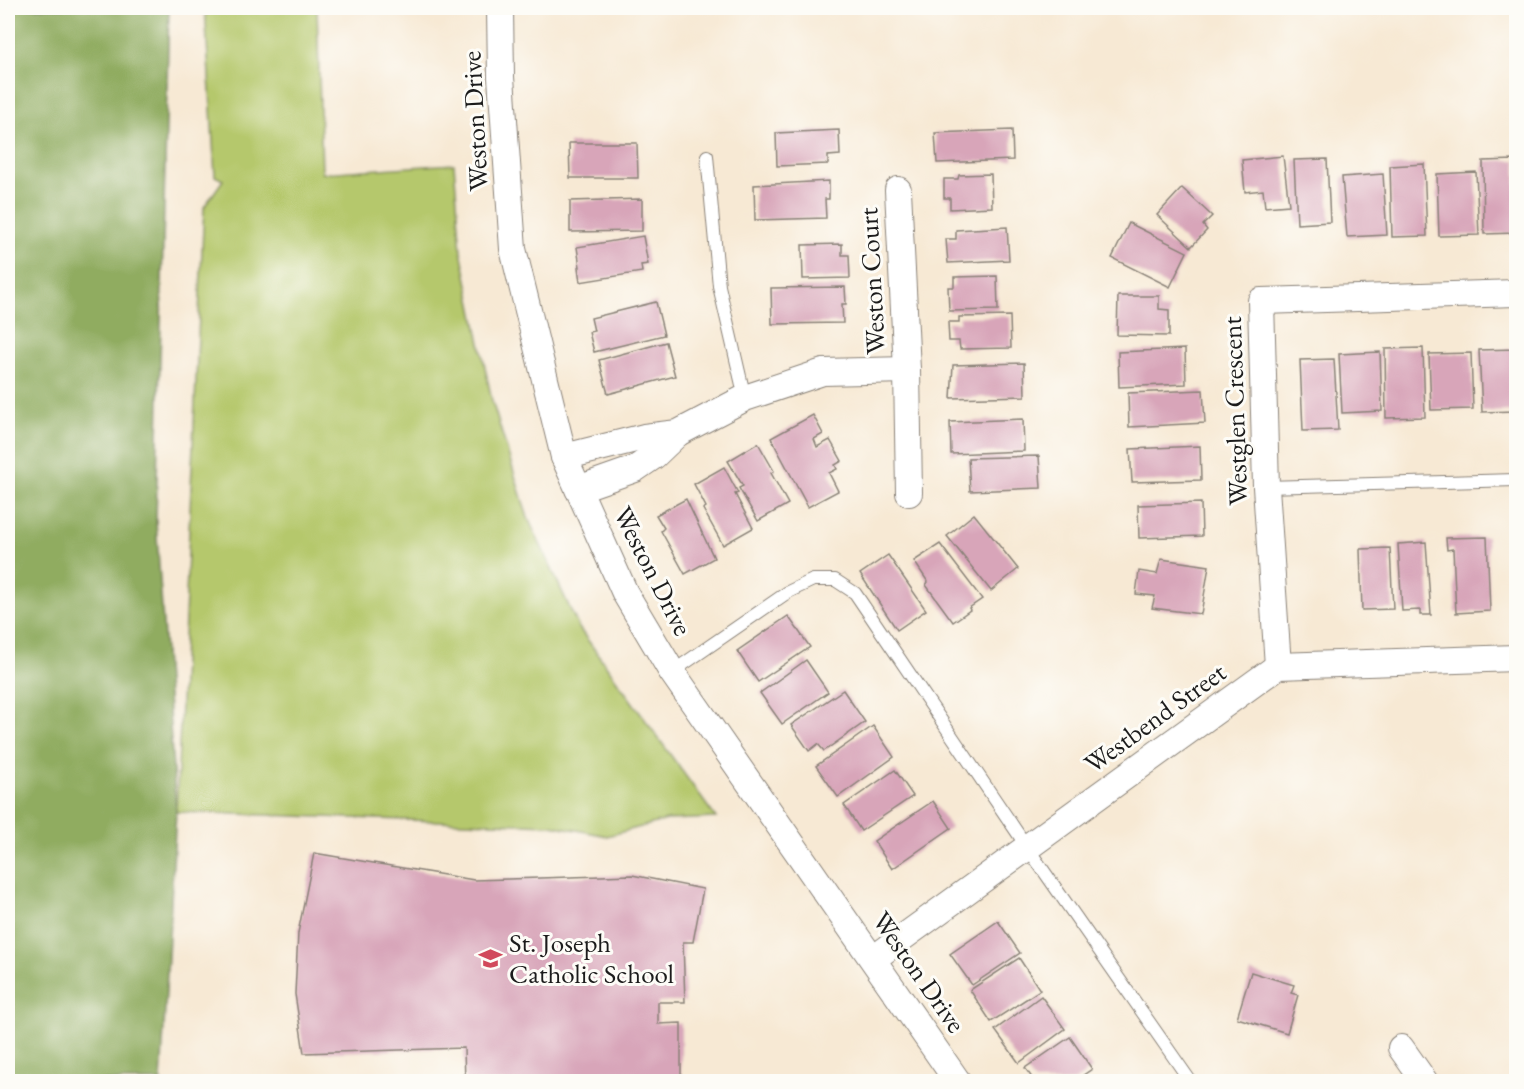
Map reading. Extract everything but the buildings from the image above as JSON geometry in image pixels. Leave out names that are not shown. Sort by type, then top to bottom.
[{"type":"street","name":"Weston Drive","points":[[500,8],[501,77],[513,249],[564,457],[625,593],[672,672],[958,1082]]},
{"type":"street","name":"Weston Court","points":[[898,190],[907,370],[909,493]]},
{"type":"street","name":"Westglen Crescent","points":[[1278,666],[1266,487],[1261,301],[1516,293]]},
{"type":"street","name":"Weston Court","points":[[578,489],[635,469],[654,456],[678,433],[745,398],[823,372],[907,370]]},
{"type":"street","name":"Weston Court","points":[[564,457],[644,437],[678,433]]},
{"type":"street","points":[[1278,666],[1516,658]]},
{"type":"street","name":"Westbend Street","points":[[873,959],[1278,666]]},
{"type":"street","points":[[1401,1048],[1425,1082]]},
{"type":"lane","points":[[706,156],[719,286],[745,398]]},
{"type":"lane","points":[[1266,487],[1516,480]]},
{"type":"lane","points":[[672,672],[788,592],[813,580],[835,580],[855,593],[1191,1082]]},
{"type":"green space","points":[[8,8],[169,8],[156,521],[176,812],[161,1081],[8,1081]]},
{"type":"green space","points":[[205,8],[317,8],[322,173],[454,164],[461,251],[492,401],[528,518],[579,628],[716,818],[667,820],[607,836],[551,825],[176,812],[204,207],[223,180],[215,176]]},
{"type":"place","name":"St. Joseph Catholic School","points":[[491,959]]}]
